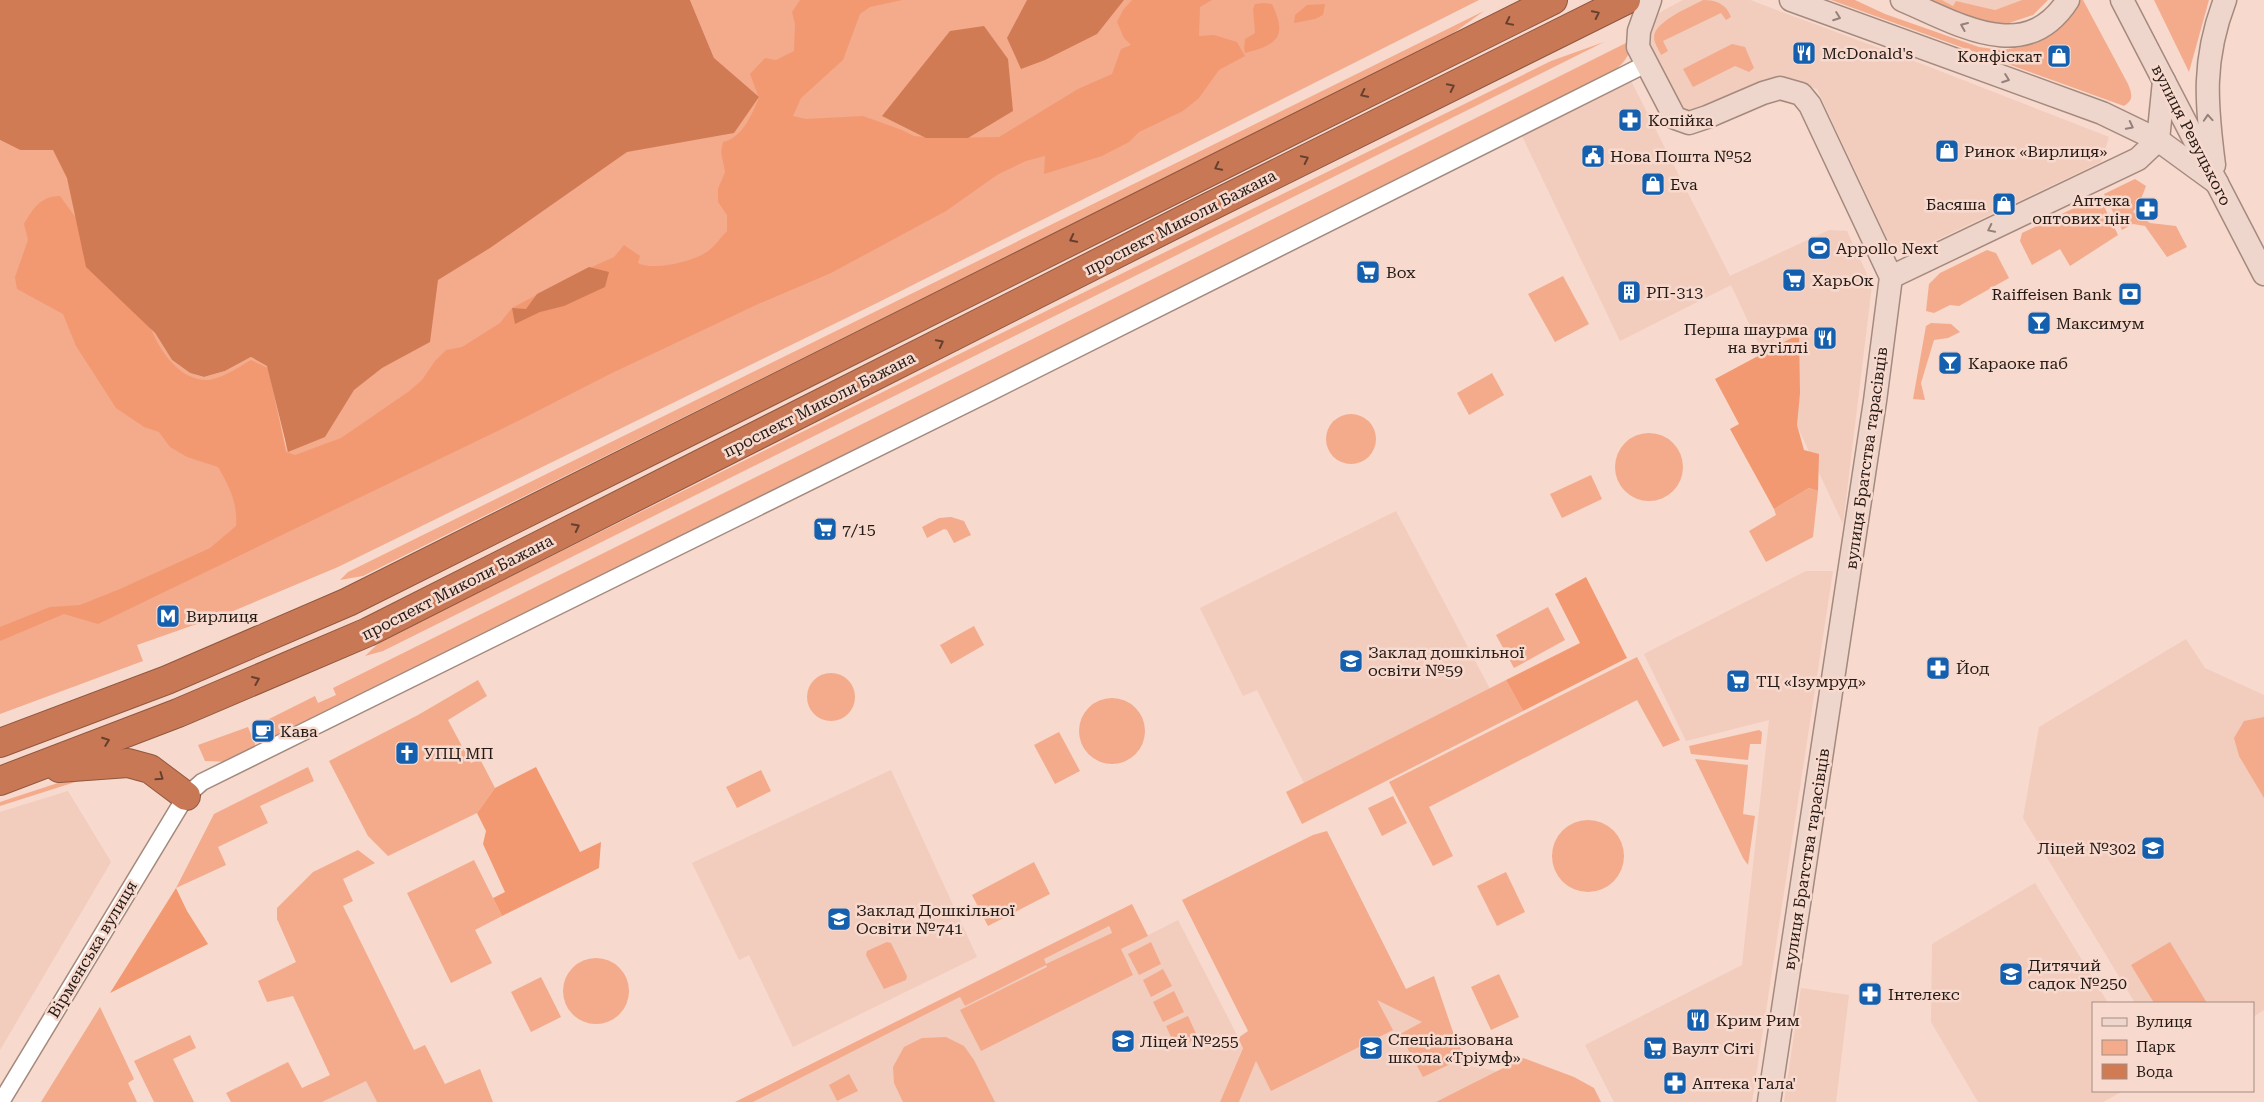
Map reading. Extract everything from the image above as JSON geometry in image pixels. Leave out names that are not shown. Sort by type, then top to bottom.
[{"type":"highway","name":"проспект Миколи Бажана","points":[[0,743],[167,680],[348,602],[1551,0]]},
{"type":"highway","name":"проспект Миколи Бажана","points":[[0,781],[178,713],[368,632],[1199,212],[1626,0]]},
{"type":"highway","points":[[27,771],[128,763],[150,769],[186,796]]},
{"type":"street","points":[[1650,0],[1639,31],[1638,47],[1675,118],[1689,123],[1780,88],[1801,94],[1810,105],[1891,277],[2138,159],[2158,140],[2164,81]]},
{"type":"street","points":[[1791,0],[2102,114],[2158,140],[2217,183]]},
{"type":"street","points":[[1902,0],[1984,34],[2016,36],[2033,31],[2049,22],[2068,0]]},
{"type":"street","name":"вулиця Ревуцького","points":[[2122,0],[2263,274]]},
{"type":"street","points":[[2217,183],[2208,122],[2206,83],[2208,61],[2225,0]]},
{"type":"street","points":[[186,796],[202,782],[991,392],[1646,64]]},
{"type":"street","name":"вулиця Братства тарасівців","points":[[1769,1102],[1875,401],[1891,277]]},
{"type":"street","name":"Вірменська вулиця","points":[[1,1102],[186,796]]},
{"type":"shaded area","points":[[800,0],[902,0],[870,7],[860,14],[843,60],[801,98],[793,116],[806,119],[863,116],[914,136],[939,138],[999,137],[1078,89],[1112,74],[1121,49],[1131,45],[1124,38],[1117,22],[1123,10],[1132,0],[1212,0],[1200,7],[1199,36],[1214,35],[1237,42],[1245,56],[1219,70],[1199,98],[1183,111],[1139,132],[1129,142],[1102,156],[1044,174],[1045,156],[1026,161],[997,175],[946,211],[831,273],[756,305],[610,374],[516,422],[98,624],[64,614],[0,641],[0,627],[50,607],[80,605],[120,589],[210,548],[236,526],[234,502],[218,467],[187,457],[170,447],[159,432],[144,427],[116,408],[76,346],[63,314],[17,289],[15,277],[28,240],[24,224],[38,204],[47,198],[60,196],[145,312],[159,345],[173,364],[182,372],[193,377],[210,380],[235,370],[251,360],[268,368],[286,452],[295,455],[341,438],[408,392],[422,380],[435,361],[446,350],[462,347],[500,323],[512,308],[574,275],[614,257],[624,245],[640,256],[638,263],[652,266],[681,262],[699,256],[711,249],[727,231],[727,215],[718,202],[718,189],[725,172],[721,152],[723,142],[736,136],[746,125],[759,98],[750,74],[765,58],[776,60],[794,51],[795,24],[792,12]]},
{"type":"shaded area","points":[[1683,0],[1750,0],[1922,64],[2109,137],[2101,162],[1909,253],[1893,251],[1817,89],[1785,80],[1768,79],[1752,85],[1707,110],[1689,112],[1670,101],[1646,57],[1651,19]]},
{"type":"shaded area","points":[[1942,0],[2022,0],[1995,10],[1956,1],[1953,6]]},
{"type":"shaded area","points":[[1255,4],[1272,4],[1277,15],[1279,32],[1272,43],[1245,53],[1245,39],[1255,33],[1253,9]]},
{"type":"shaded area","points":[[1325,4],[1323,15],[1315,19],[1294,23],[1295,15],[1307,5]]},
{"type":"shaded area","points":[[1630,79],[1730,276],[1829,230],[1847,231],[1872,285],[1843,524],[1731,285],[1620,341],[1521,134]]},
{"type":"shaded area","points":[[1799,334],[1800,393],[1797,425],[1804,450],[1819,454],[1818,491],[1809,488],[1774,509],[1730,429],[1739,424],[1715,379]]},
{"type":"shaded area","name":"Заклад дошкільної освіти №59","points":[[1396,511],[1490,689],[1304,783],[1257,690],[1243,696],[1200,608]]},
{"type":"shaded area","points":[[1806,571],[1833,571],[1752,1102],[1614,1102],[1585,1045],[1742,965],[1769,720],[1686,741],[1644,654]]},
{"type":"shaded area","points":[[1586,577],[1627,658],[1523,711],[1506,680],[1580,643],[1555,594]]},
{"type":"shaded area","name":"Ліцей №302","points":[[2186,639],[2205,668],[2264,695],[2264,1010],[2254,1016],[2254,1002],[2134,1002],[2023,818],[2039,727]]},
{"type":"shaded area","points":[[536,767],[580,852],[601,842],[599,868],[502,916],[493,898],[505,892],[483,844],[486,831],[477,813],[495,788]]},
{"type":"shaded area","name":"Заклад Дошкільної Освіти №741","points":[[891,770],[977,957],[793,1047],[749,955],[739,960],[692,863]]},
{"type":"shaded area","points":[[68,791],[111,862],[0,1050],[0,812]]},
{"type":"shaded area","name":"Дитячий садок №250","points":[[2035,883],[2107,1002],[2092,1002],[2092,1092],[2121,1092],[2103,1102],[1978,1102],[1931,1022],[1932,944]]},
{"type":"shaded area","points":[[176,888],[187,911],[208,944],[110,993]]},
{"type":"shaded area","points":[[1178,920],[1243,1047],[1220,1102],[753,1102],[960,997],[965,1006],[1046,964],[1043,959],[1108,926],[1121,949]]},
{"type":"shaded area","points":[[1801,988],[1849,995],[1836,1102],[1784,1102]]},
{"type":"shaded area","name":"Спеціалізована школа «Тріумф»","points":[[1377,999],[1455,1038],[1470,1066],[1529,1077],[1513,1102],[1239,1102],[1256,1060]]},
{"type":"shaded area","points":[[366,1080],[377,1102],[322,1102]]},
{"type":"green space","points":[[690,0],[1479,0],[879,302],[338,567],[231,612],[137,645],[143,661],[0,714],[0,140],[20,150],[53,150],[371,321],[714,58]],"holes":[[[86,267],[274,358],[287,452],[268,366],[251,357],[225,371],[204,377],[190,373],[172,360],[155,333]]]},
{"type":"green space","points":[[1703,0],[1713,1],[1724,6],[1731,17],[1726,20],[1721,13],[1663,41],[1668,51],[1661,55],[1654,39],[1656,31],[1666,21]]},
{"type":"green space","points":[[1831,0],[1855,0],[1885,14],[1979,47],[2001,50],[2021,47],[2037,39],[2070,13],[2080,0],[2083,0],[2128,84],[2131,99],[2124,106]]},
{"type":"green space","points":[[1917,0],[1942,0],[1953,6],[1956,1],[1995,10],[2022,0],[2048,0],[2033,15],[2006,24],[1972,22]]},
{"type":"green space","points":[[2154,0],[2209,0],[2189,72]]},
{"type":"green space","points":[[1484,11],[1441,42],[363,576],[340,580],[348,572]]},
{"type":"green space","points":[[1632,40],[1630,51],[1625,60],[1609,74],[266,745],[257,725],[315,696],[318,703],[336,695],[333,688]]},
{"type":"green space","points":[[1604,42],[383,651],[365,656],[382,640],[1551,61]]},
{"type":"green space","points":[[1732,44],[1745,47],[1754,68],[1749,72],[1735,66],[1693,87],[1683,69]]},
{"type":"green space","points":[[2135,179],[2146,186],[2133,212],[2150,223],[2176,226],[2187,247],[2167,257],[2145,226],[2133,224],[2122,230],[2104,194]]},
{"type":"green space","points":[[2099,196],[2118,235],[2070,266],[2060,249],[2032,265],[2020,241],[2022,233]]},
{"type":"green space","points":[[1987,250],[1996,253],[2009,278],[1959,306],[1950,305],[1934,313],[1926,311],[1929,284],[1940,273]]},
{"type":"green space","points":[[1563,276],[1589,324],[1555,342],[1528,294]]},
{"type":"green space","points":[[1931,323],[1951,324],[1960,332],[1948,338],[1934,340],[1921,383],[1925,400],[1913,399],[1926,326]]},
{"type":"green space","points":[[1492,373],[1504,395],[1469,415],[1457,393]]},
{"type":"green space","points":[[1351,414],[1361,416],[1369,421],[1374,429],[1376,439],[1374,449],[1369,457],[1361,462],[1351,464],[1341,462],[1333,457],[1328,449],[1326,439],[1328,429],[1333,421],[1341,416]]},
{"type":"green space","points":[[1649,433],[1662,436],[1673,443],[1680,454],[1683,467],[1680,480],[1673,491],[1662,498],[1649,501],[1636,498],[1625,491],[1618,480],[1615,467],[1618,454],[1625,443],[1636,436]]},
{"type":"green space","points":[[1591,475],[1602,499],[1562,518],[1550,494]]},
{"type":"green space","points":[[1809,488],[1818,491],[1813,537],[1766,562],[1749,531],[1776,515],[1774,509]]},
{"type":"green space","points":[[951,517],[964,521],[971,535],[954,543],[947,530],[944,529],[927,538],[922,527],[939,518]]},
{"type":"green space","points":[[1548,607],[1565,640],[1514,668],[1496,635]]},
{"type":"green space","points":[[974,626],[984,645],[951,664],[940,645]]},
{"type":"green space","points":[[1637,657],[1680,740],[1663,747],[1637,700],[1429,807],[1453,856],[1433,866],[1389,782]]},
{"type":"green space","points":[[826,673],[836,673],[848,680],[855,692],[855,702],[848,714],[836,721],[826,721],[818,717],[811,710],[807,702],[807,692],[811,684],[818,677]]},
{"type":"green space","points":[[478,680],[487,696],[448,720],[471,763],[480,759],[495,788],[477,813],[388,856],[368,836],[329,761],[418,715]]},
{"type":"green space","points":[[1506,680],[1523,711],[1302,824],[1286,792]]},
{"type":"green space","points":[[1112,698],[1125,701],[1135,708],[1142,718],[1145,731],[1142,744],[1135,754],[1125,761],[1112,764],[1099,761],[1089,754],[1082,744],[1079,731],[1082,718],[1089,708],[1099,701]]},
{"type":"green space","points":[[2264,717],[2264,798],[2239,756],[2234,738],[2244,721]]},
{"type":"green space","points":[[248,727],[257,749],[233,762],[205,761],[198,745]]},
{"type":"green space","points":[[1759,730],[1762,732],[1761,744],[1750,744],[1748,760],[1691,754],[1689,746]]},
{"type":"green space","points":[[1059,732],[1080,771],[1055,784],[1034,745]]},
{"type":"green space","points":[[1695,759],[1748,765],[1743,814],[1755,816],[1748,865],[1743,858]]},
{"type":"green space","points":[[308,767],[314,781],[260,806],[268,823],[218,847],[226,865],[176,888],[214,814]]},
{"type":"green space","points":[[761,770],[771,791],[737,808],[726,787]]},
{"type":"green space","points":[[91,777],[0,806],[0,802],[70,779]]},
{"type":"green space","points":[[1393,796],[1407,823],[1382,836],[1368,808]]},
{"type":"green space","points":[[1588,820],[1602,823],[1614,830],[1621,842],[1624,856],[1621,870],[1614,882],[1602,889],[1588,892],[1574,889],[1562,882],[1555,870],[1552,856],[1555,842],[1562,830],[1574,823]]},
{"type":"green space","points":[[1327,831],[1406,989],[1434,976],[1455,1038],[1465,1057],[1423,1077],[1400,1034],[1422,1022],[1377,1000],[1393,1030],[1271,1091],[1256,1061],[1239,1102],[1220,1102],[1243,1048],[1238,1038],[1248,1031],[1182,900],[1313,835]]},
{"type":"green space","points":[[358,850],[375,863],[343,879],[353,901],[343,906],[414,1050],[425,1045],[445,1084],[480,1069],[493,1102],[377,1102],[366,1081],[322,1102],[231,1102],[226,1093],[288,1062],[302,1088],[330,1075],[293,996],[267,1002],[258,981],[296,962],[277,919],[277,908],[313,872]]},
{"type":"green space","points":[[474,860],[502,916],[475,930],[492,963],[451,983],[407,893]]},
{"type":"green space","points":[[1034,862],[1050,894],[988,926],[972,895]]},
{"type":"green space","points":[[1506,872],[1525,912],[1497,926],[1477,886]]},
{"type":"green space","points":[[1132,904],[1148,936],[1121,949],[1133,975],[981,1051],[960,1010],[1047,967],[1046,965],[965,1006],[960,997],[753,1102],[735,1102]],"holes":[[[1109,926],[1112,933],[1046,964],[1044,959]]]},
{"type":"green space","points":[[887,942],[891,943],[907,976],[906,980],[884,989],[866,955],[867,951]]},
{"type":"green space","points":[[1151,942],[1161,964],[1139,975],[1128,954]]},
{"type":"green space","points":[[2170,942],[2206,1002],[2153,1002],[2131,965]]},
{"type":"green space","points":[[589,958],[603,958],[615,963],[624,972],[629,984],[627,1004],[620,1015],[603,1024],[589,1024],[577,1019],[568,1010],[563,998],[563,984],[568,972],[577,963]]},
{"type":"green space","points":[[1163,969],[1172,986],[1151,997],[1143,980]]},
{"type":"green space","points":[[1499,974],[1519,1017],[1491,1030],[1471,987]]},
{"type":"green space","points":[[541,977],[561,1017],[531,1032],[511,992]]},
{"type":"green space","points":[[1174,991],[1184,1012],[1163,1022],[1153,1002]]},
{"type":"green space","points":[[100,1007],[134,1079],[128,1083],[137,1102],[41,1102]]},
{"type":"green space","points":[[1188,1016],[1198,1038],[1176,1048],[1166,1026]]},
{"type":"green space","points":[[190,1035],[196,1048],[173,1059],[194,1102],[154,1102],[134,1061]]},
{"type":"green space","points":[[946,1037],[964,1046],[974,1060],[995,1102],[903,1102],[894,1083],[893,1067],[904,1047],[922,1038]]},
{"type":"green space","points":[[1523,1058],[1574,1077],[1594,1088],[1601,1102],[1436,1102]]},
{"type":"green space","points":[[849,1074],[858,1091],[837,1101],[829,1085]]},
{"type":"water","points":[[0,0],[690,0],[714,58],[759,97],[734,133],[627,152],[490,248],[438,280],[430,342],[382,368],[354,390],[325,437],[288,452],[267,366],[251,357],[225,371],[204,377],[190,373],[172,360],[155,333],[86,267],[67,178],[53,150],[20,150],[0,140]]},
{"type":"water","points":[[1027,0],[1124,0],[1097,34],[1045,60],[1021,69],[1007,38]]},
{"type":"water","points":[[984,26],[1008,59],[1013,111],[968,138],[926,138],[882,116],[950,31]]},
{"type":"water","points":[[589,267],[609,272],[605,287],[564,306],[540,312],[515,324],[512,308],[526,309],[537,294]]},
{"type":"place","name":"McDonald's","points":[[1804,53]]},
{"type":"place","name":"Конфіскат","points":[[2059,56]]},
{"type":"place","name":"Копійка","points":[[1630,120]]},
{"type":"place","name":"Ринок «Вирлиця»","points":[[1947,151]]},
{"type":"place","name":"Нова Пошта №52","points":[[1593,156]]},
{"type":"place","name":"Eva","points":[[1653,184]]},
{"type":"place","name":"Басяша","points":[[2004,204]]},
{"type":"place","name":"Аптека оптових цін","points":[[2147,209]]},
{"type":"place","name":"Appollo Next","points":[[1819,248]]},
{"type":"place","name":"Box","points":[[1368,272]]},
{"type":"place","name":"ХарьОк","points":[[1794,280]]},
{"type":"place","name":"РП-313","points":[[1629,292]]},
{"type":"place","name":"Raiffeisen Bank","points":[[2130,294]]},
{"type":"place","name":"Максимум","points":[[2039,323]]},
{"type":"place","name":"Перша шаурма на вугіллі","points":[[1825,338]]},
{"type":"place","name":"Караоке паб","points":[[1950,363]]},
{"type":"place","name":"7/15","points":[[825,529]]},
{"type":"place","name":"Вирлиця","points":[[168,616]]},
{"type":"place","name":"Заклад дошкільної освіти №59","points":[[1351,661]]},
{"type":"place","name":"Йод","points":[[1938,668]]},
{"type":"place","name":"ТЦ «Ізумруд»","points":[[1738,681]]},
{"type":"place","name":"Кава","points":[[263,731]]},
{"type":"place","name":"УПЦ МП","points":[[407,753]]},
{"type":"place","name":"Ліцей №302","points":[[2153,848]]},
{"type":"place","name":"Заклад Дошкільної Освіти №741","points":[[839,919]]},
{"type":"place","name":"Дитячий садок №250","points":[[2011,974]]},
{"type":"place","name":"Інтелекс","points":[[1870,994]]},
{"type":"place","name":"Крим Рим","points":[[1698,1020]]},
{"type":"place","name":"Ліцей №255","points":[[1123,1041]]},
{"type":"place","name":"Спеціалізована школа «Тріумф»","points":[[1371,1048]]},
{"type":"place","name":"Ваулт Сіті","points":[[1655,1048]]},
{"type":"place","name":"Аптека 'Гала'","points":[[1675,1083]]}]
